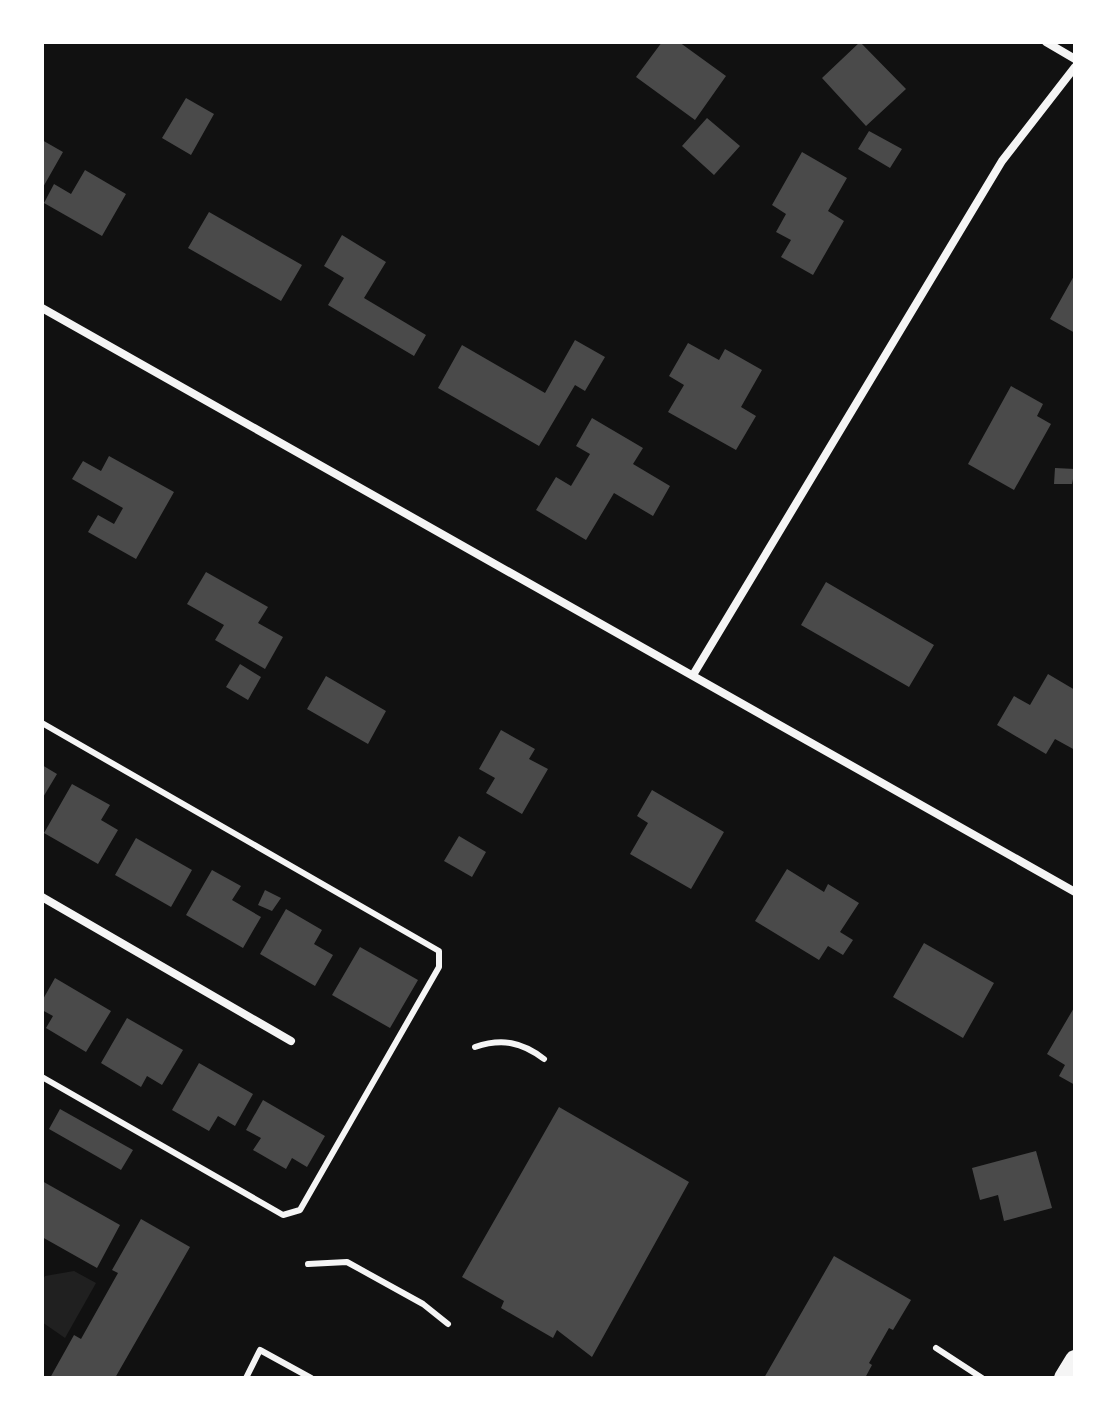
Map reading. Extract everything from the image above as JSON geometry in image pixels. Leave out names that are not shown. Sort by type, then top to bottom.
[{"type":"main road","points":[[1064,1378],[1075,1360]]},
{"type":"street","points":[[1046,42],[1075,59]]},
{"type":"street","points":[[693,675],[1002,161],[1075,67]]},
{"type":"street","points":[[42,308],[1075,892]]},
{"type":"street","points":[[42,897],[291,1041]]},
{"type":"lane","points":[[42,723],[439,951],[439,967],[300,1210],[283,1215],[42,1077]]},
{"type":"lane","points":[[475,1047],[490,1042],[526,1045],[544,1059]]},
{"type":"lane","points":[[308,1264],[347,1262],[423,1304],[448,1324]]},
{"type":"lane","points":[[936,1348],[982,1378]]},
{"type":"lane","points":[[246,1378],[260,1350],[311,1378]]},
{"type":"shaded area","points":[[74,1271],[96,1283],[65,1338],[42,1322],[42,1281],[45,1276]]},
{"type":"building","points":[[662,42],[679,42],[726,76],[695,120],[636,77]]},
{"type":"building","points":[[860,42],[906,89],[866,126],[822,78]]},
{"type":"building","points":[[186,98],[214,114],[191,155],[162,138]]},
{"type":"building","points":[[707,118],[740,146],[714,175],[682,146]]},
{"type":"building","points":[[869,131],[902,149],[890,168],[858,149]]},
{"type":"building","points":[[42,140],[63,152],[42,189]]},
{"type":"building","points":[[802,152],[847,178],[828,211],[844,221],[813,275],[781,257],[791,240],[776,232],[786,214],[772,205]]},
{"type":"building","points":[[85,170],[126,194],[102,236],[44,203],[54,184],[71,194]]},
{"type":"building","points":[[209,212],[302,265],[281,301],[188,248]]},
{"type":"building","points":[[342,235],[386,262],[364,298],[426,335],[414,356],[328,305],[344,278],[324,266]]},
{"type":"building","points":[[1075,274],[1075,333],[1050,319]]},
{"type":"building","points":[[575,340],[605,357],[585,391],[575,385],[539,446],[438,388],[462,345],[545,393]]},
{"type":"building","points":[[688,343],[719,360],[725,349],[762,370],[741,407],[756,416],[736,450],[668,412],[684,385],[669,376]]},
{"type":"building","points":[[1011,386],[1043,404],[1037,416],[1051,424],[1014,490],[968,464]]},
{"type":"building","points":[[592,418],[643,448],[633,464],[670,486],[653,516],[614,493],[586,540],[536,510],[556,477],[571,486],[590,454],[576,446]]},
{"type":"building","points":[[109,456],[174,492],[136,559],[88,532],[98,515],[114,524],[123,508],[72,479],[83,461],[101,471]]},
{"type":"building","points":[[1055,468],[1075,469],[1072,484],[1054,484]]},
{"type":"building","points":[[206,572],[268,607],[258,623],[283,637],[265,669],[215,640],[224,625],[187,604]]},
{"type":"building","points":[[826,582],[934,645],[909,687],[801,625]]},
{"type":"building","points":[[240,664],[261,677],[248,700],[226,687]]},
{"type":"building","points":[[1048,674],[1075,690],[1075,750],[1055,739],[1046,754],[997,725],[1014,696],[1030,705]]},
{"type":"building","points":[[326,676],[386,711],[368,744],[307,709]]},
{"type":"building","points":[[501,730],[535,749],[529,759],[548,769],[522,814],[486,793],[495,778],[479,769]]},
{"type":"building","points":[[42,765],[57,774],[42,799]]},
{"type":"building","points":[[72,784],[110,805],[101,820],[118,830],[98,864],[44,833]]},
{"type":"building","points":[[652,790],[724,832],[691,889],[630,854],[648,823],[637,816]]},
{"type":"building","points":[[459,836],[486,852],[472,877],[444,861]]},
{"type":"building","points":[[136,838],[192,870],[171,907],[115,875]]},
{"type":"building","points":[[787,869],[824,892],[828,884],[859,903],[840,932],[853,940],[843,955],[828,946],[819,960],[755,921]]},
{"type":"building","points":[[212,870],[241,886],[232,900],[261,917],[243,948],[186,915]]},
{"type":"building","points":[[265,890],[281,898],[272,911],[258,905]]},
{"type":"building","points":[[286,909],[322,930],[314,944],[333,955],[315,986],[260,954]]},
{"type":"building","points":[[924,943],[994,983],[963,1038],[893,997]]},
{"type":"building","points":[[360,947],[418,980],[390,1028],[332,995]]},
{"type":"building","points":[[55,978],[111,1011],[86,1052],[46,1028],[53,1016],[42,1010],[42,1001]]},
{"type":"building","points":[[1075,1006],[1075,1085],[1059,1076],[1065,1065],[1047,1054]]},
{"type":"building","points":[[127,1018],[183,1050],[162,1085],[147,1076],[141,1087],[101,1063]]},
{"type":"building","points":[[199,1063],[253,1094],[235,1126],[218,1116],[209,1131],[172,1110]]},
{"type":"building","points":[[263,1100],[325,1136],[307,1167],[292,1158],[286,1169],[253,1150],[261,1138],[246,1130]]},
{"type":"building","points":[[559,1107],[689,1182],[592,1357],[557,1330],[553,1338],[501,1308],[504,1301],[462,1277]]},
{"type":"building","points":[[60,1109],[133,1150],[121,1170],[49,1129]]},
{"type":"building","points":[[1036,1151],[1052,1208],[1004,1221],[998,1195],[980,1200],[972,1168]]},
{"type":"building","points":[[42,1181],[120,1225],[97,1268],[42,1237]]},
{"type":"building","points":[[141,1219],[190,1247],[115,1378],[50,1378],[74,1335],[81,1339],[118,1273],[112,1270]]},
{"type":"building","points":[[834,1256],[911,1300],[893,1330],[889,1328],[869,1363],[872,1365],[865,1378],[764,1378]]}]
